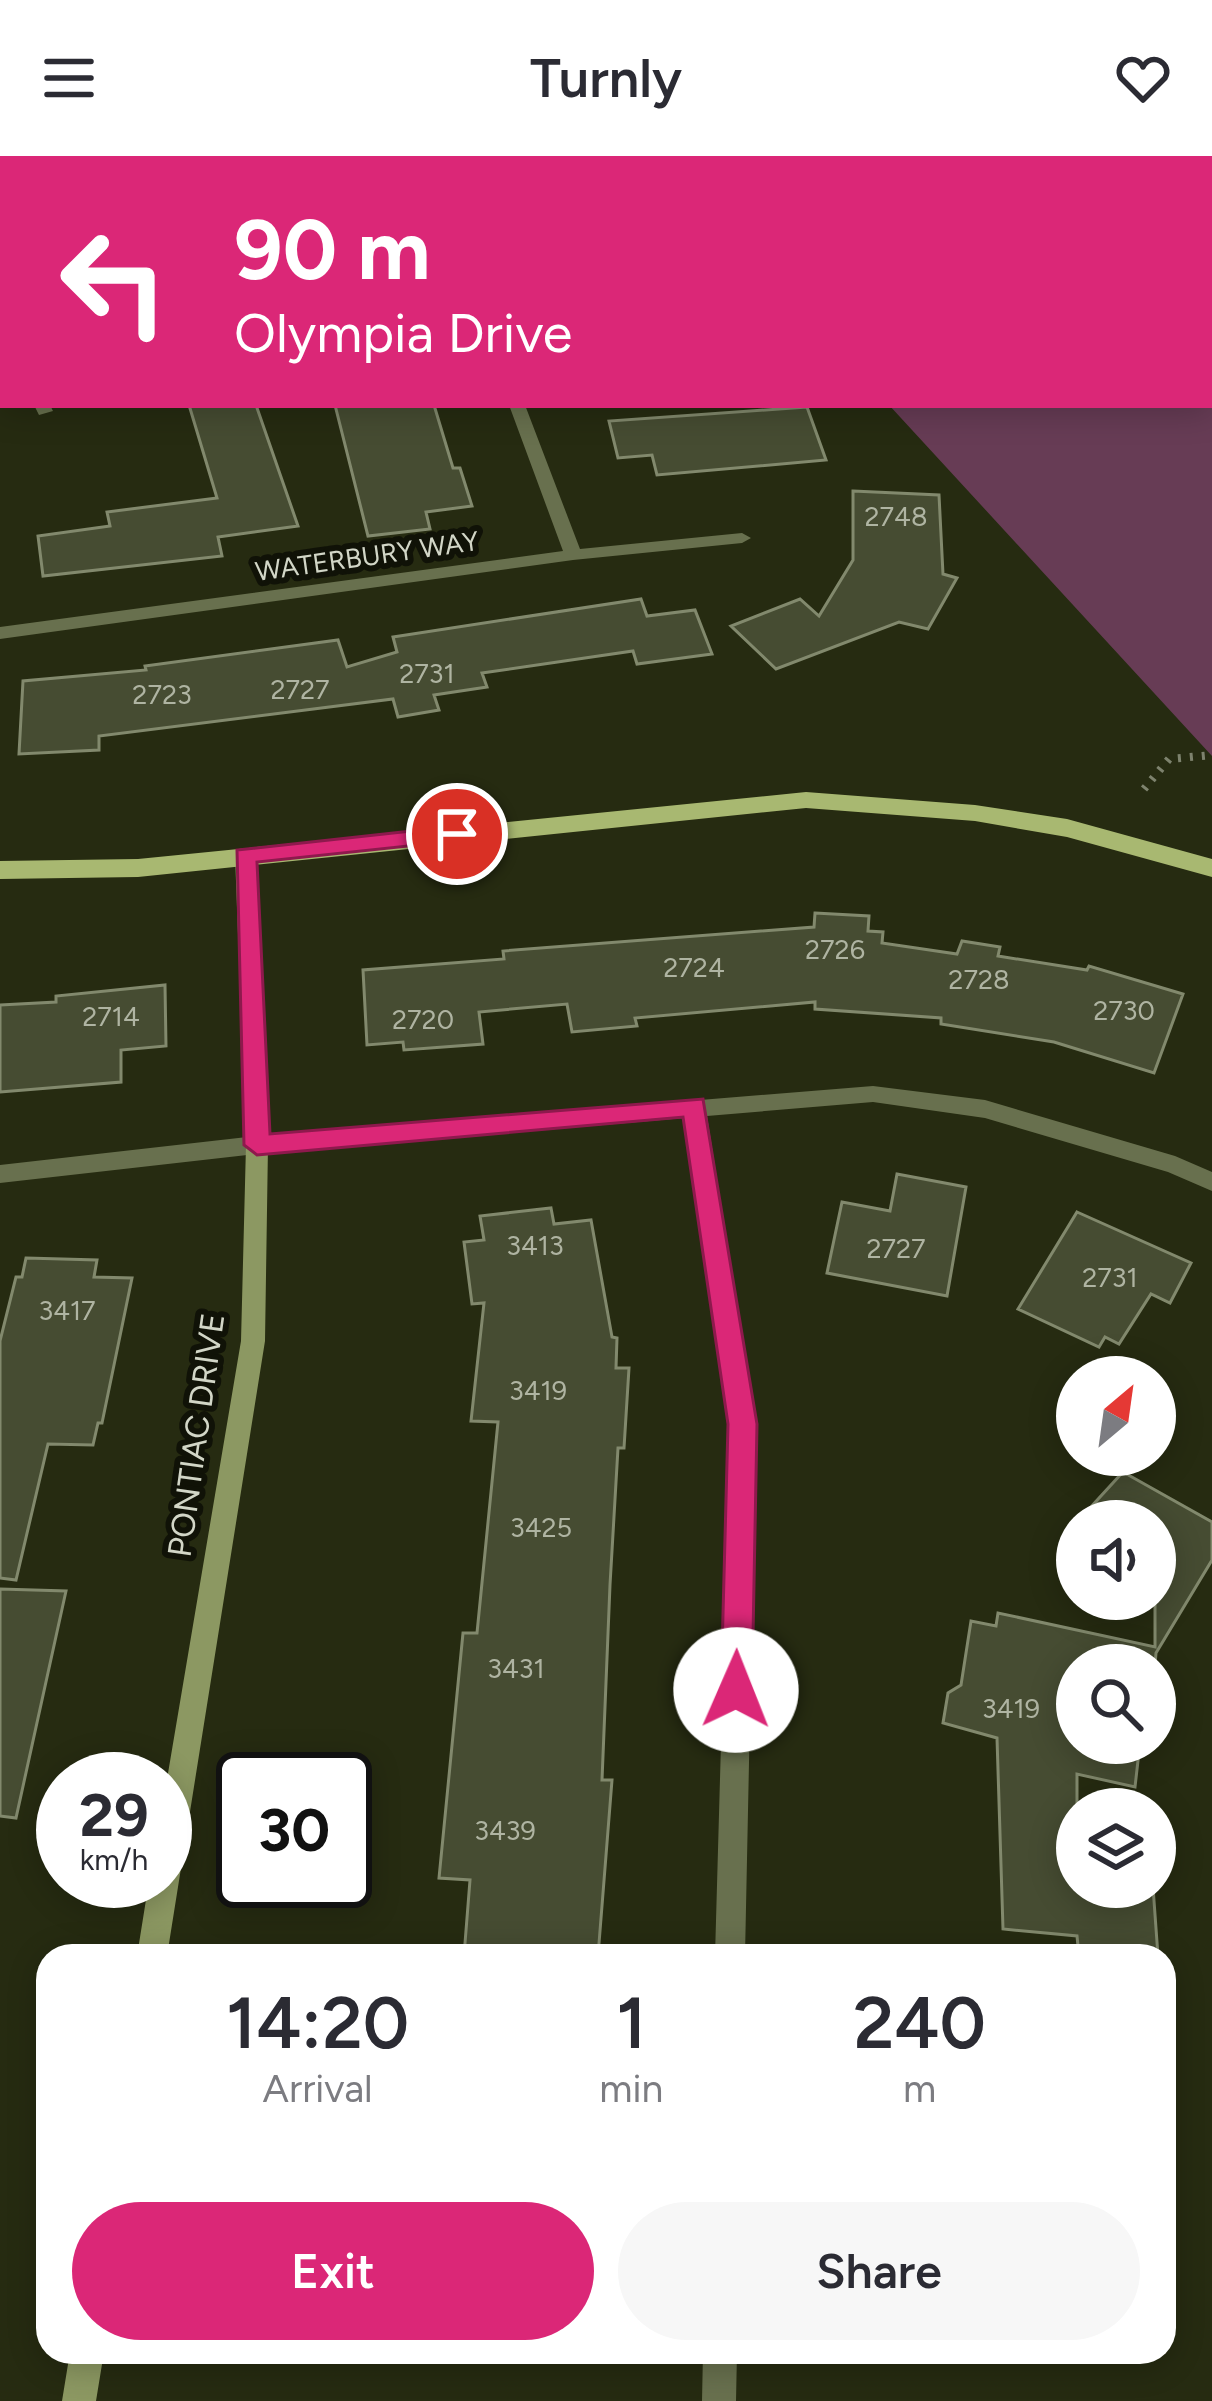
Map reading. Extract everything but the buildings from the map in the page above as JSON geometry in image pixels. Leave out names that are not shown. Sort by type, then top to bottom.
[{"type":"main road","points":[[0,870],[138,868],[806,800],[975,813],[1044,824],[1212,868]]},
{"type":"main road","name":"PONTIAC DRIVE","points":[[186,1752],[253,1341],[257,1145],[245,855]]},
{"type":"main road","name":"PONTIAC DRIVE","points":[[154,1944],[160,1908]]},
{"type":"main road","points":[[79,2401],[85,2364]]},
{"type":"street","points":[[518,408],[573,555]]},
{"type":"street","name":"WATERBURY WAY","points":[[0,632],[573,555],[742,538]]},
{"type":"street","points":[[0,1174],[257,1145],[873,1094],[985,1109],[1175,1165],[1212,1182]]},
{"type":"street","points":[[694,1106],[743,1424],[730,1944]]},
{"type":"street","points":[[719,2401],[720,2364]]},
{"type":"path","points":[[1144,789],[1168,759],[1212,754]]},
{"type":"shaded area","points":[[892,408],[1212,408],[1212,756]]},
{"type":"route","points":[[457,834],[245,855],[257,1145],[694,1106],[743,1424],[736,1690]]}]
